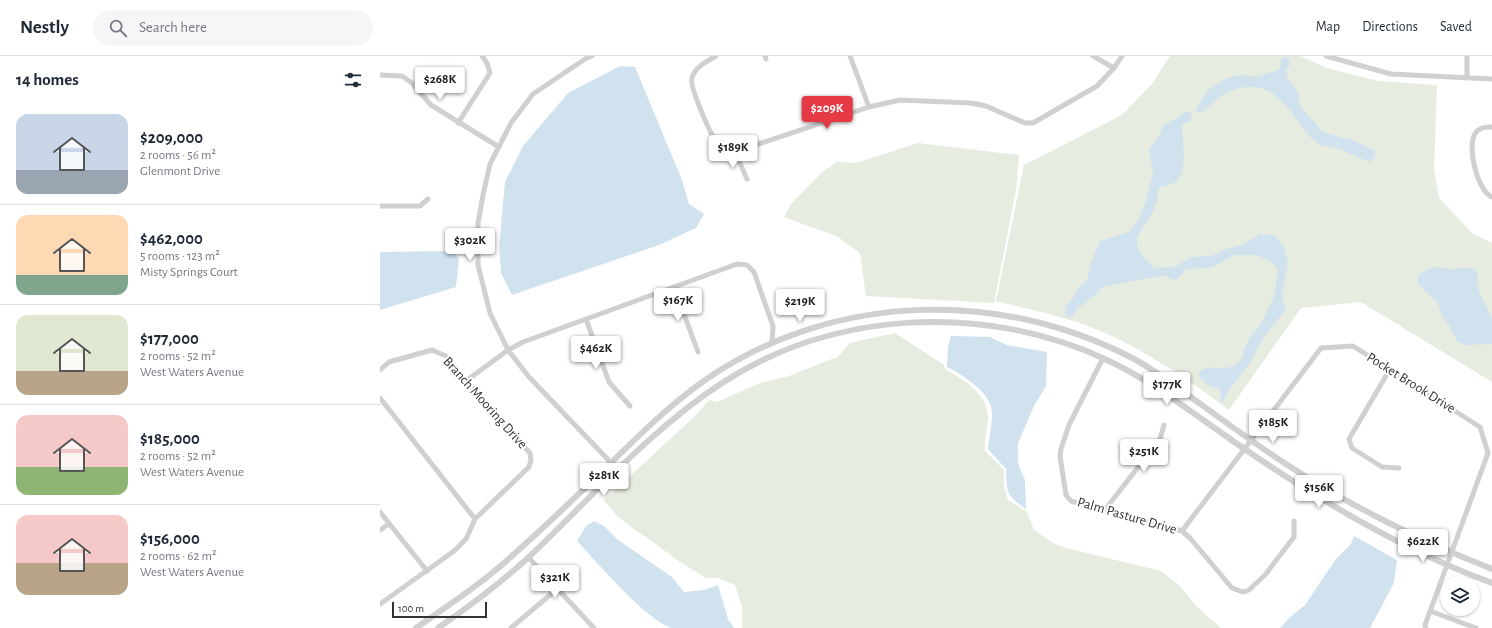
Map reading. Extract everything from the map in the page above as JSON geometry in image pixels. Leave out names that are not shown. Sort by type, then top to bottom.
[{"type":"street","points":[[458,123],[490,73],[488,63],[482,56]]},
{"type":"street","points":[[592,56],[585,59],[532,94],[512,123],[490,164],[478,223],[478,265],[490,313],[508,350],[529,377],[618,470]]},
{"type":"street","points":[[716,56],[700,66],[692,78],[693,89],[713,138],[719,147],[727,151],[735,152],[869,107],[900,100],[971,102],[986,106],[1025,123],[1033,123],[1096,86],[1114,68],[1122,56]]},
{"type":"street","points":[[850,56],[869,107]]},
{"type":"street","points":[[1093,56],[1114,68]]},
{"type":"street","points":[[1326,56],[1391,74],[1492,79]]},
{"type":"street","points":[[1467,56],[1467,78]]},
{"type":"street","points":[[380,75],[402,76],[412,83],[431,105],[499,147]]},
{"type":"street","points":[[1492,128],[1483,127],[1476,132],[1473,139],[1474,168],[1483,189],[1492,197]]},
{"type":"street","points":[[735,152],[747,179]]},
{"type":"street","points":[[380,206],[420,206],[428,198]]},
{"type":"street","points":[[466,381],[508,350],[523,342],[737,264],[747,265],[754,272],[773,326],[772,343]]},
{"type":"street","points":[[674,287],[698,352]]},
{"type":"street","points":[[416,628],[491,574],[688,392],[733,362],[772,343],[837,320],[906,309],[971,310],[1023,318],[1070,331],[1137,360],[1300,473],[1360,508],[1452,553],[1492,570]]},
{"type":"street","points":[[586,319],[609,382],[630,406]]},
{"type":"street","points":[[438,628],[469,607],[528,557],[618,470],[682,413],[723,382],[788,350],[846,331],[907,322],[948,321],[984,324],[1028,332],[1068,344],[1103,358],[1159,389],[1245,450],[1330,506],[1372,529],[1447,564],[1492,582]]},
{"type":"street","name":"Pocket Brook Drive","points":[[1182,531],[1321,348],[1353,346],[1480,427],[1488,453],[1430,611],[1426,628]]},
{"type":"street","name":"Branch Mooring Drive","points":[[380,370],[389,362],[432,350],[446,356],[488,408],[530,453],[531,460],[529,467],[475,519],[466,539],[458,547],[380,604]]},
{"type":"street","name":"Palm Pasture Drive","points":[[1103,358],[1069,425],[1060,456],[1066,495],[1071,501],[1182,531],[1190,538],[1232,588],[1243,592],[1248,590],[1264,575],[1294,537],[1294,521]]},
{"type":"street","points":[[1390,369],[1349,439],[1352,448],[1382,467],[1398,468]]},
{"type":"street","points":[[380,398],[475,519]]},
{"type":"street","points":[[1104,511],[1160,439],[1164,426]]},
{"type":"street","points":[[380,512],[427,571]]},
{"type":"street","points":[[380,530],[389,524]]},
{"type":"street","points":[[528,557],[594,628]]},
{"type":"street","points":[[511,628],[557,589]]},
{"type":"street","points":[[1430,611],[1476,628]]},
{"type":"shaded area","points":[[1170,56],[1300,56],[1327,68],[1378,81],[1437,85],[1434,169],[1439,198],[1473,234],[1492,243],[1492,382],[1361,302],[1301,308],[1229,410],[1162,363],[1107,334],[1088,326],[1042,312],[996,301],[1024,165],[1122,115],[1152,84]]},
{"type":"shaded area","points":[[918,143],[1019,155],[1016,190],[994,303],[866,296],[860,253],[838,237],[784,217],[791,204],[822,172],[837,162],[856,163]]},
{"type":"shaded area","points":[[895,333],[944,365],[945,369],[968,383],[985,403],[988,420],[985,451],[1004,470],[1004,487],[1008,500],[1027,512],[1034,530],[1053,543],[1066,548],[1161,571],[1180,586],[1195,605],[1221,628],[742,628],[742,607],[735,585],[718,578],[706,578],[680,562],[617,516],[604,500],[694,417],[709,400],[717,402],[760,383],[789,376],[834,358],[836,359],[850,343]]},
{"type":"water","points":[[1283,57],[1289,58],[1290,65],[1286,69],[1287,78],[1298,92],[1300,106],[1323,132],[1355,141],[1375,151],[1375,157],[1370,162],[1339,149],[1325,146],[1316,142],[1301,126],[1280,99],[1262,88],[1250,87],[1230,91],[1213,102],[1203,112],[1196,112],[1196,108],[1208,90],[1227,78],[1242,75],[1255,77],[1279,70]]},
{"type":"water","points":[[620,66],[635,67],[682,180],[689,204],[704,214],[696,228],[659,245],[512,295],[501,273],[499,247],[505,182],[523,146],[568,93]]},
{"type":"water","points":[[1184,112],[1190,112],[1192,117],[1190,121],[1182,125],[1184,156],[1182,173],[1179,179],[1174,183],[1159,188],[1158,197],[1152,213],[1138,236],[1137,242],[1144,258],[1155,268],[1175,267],[1191,257],[1212,256],[1223,250],[1244,244],[1251,239],[1256,238],[1258,234],[1274,235],[1284,246],[1288,264],[1282,293],[1285,311],[1265,335],[1250,363],[1229,390],[1223,402],[1220,401],[1221,394],[1219,388],[1212,387],[1207,384],[1199,375],[1200,371],[1206,368],[1227,368],[1237,363],[1243,356],[1244,349],[1250,337],[1261,324],[1274,296],[1278,270],[1275,265],[1258,255],[1235,255],[1210,268],[1186,269],[1178,279],[1172,280],[1165,275],[1102,287],[1070,317],[1068,318],[1065,314],[1065,307],[1074,297],[1076,290],[1087,280],[1092,260],[1100,241],[1129,232],[1137,222],[1146,201],[1153,173],[1149,149],[1160,134],[1163,125],[1179,117]]},
{"type":"water","points":[[452,251],[459,259],[456,287],[380,310],[380,252]]},
{"type":"water","points":[[1437,267],[1449,269],[1472,268],[1478,273],[1477,280],[1479,292],[1492,319],[1492,344],[1464,345],[1457,341],[1449,325],[1443,318],[1438,303],[1417,283],[1419,274],[1430,268]]},
{"type":"water","points":[[951,336],[990,337],[1007,345],[1047,352],[1046,386],[1034,406],[1018,443],[1018,464],[1025,480],[1026,509],[1011,497],[1007,489],[1006,469],[988,449],[992,411],[988,400],[972,383],[959,373],[947,367],[948,347]]},
{"type":"water","points":[[594,521],[604,526],[618,540],[672,577],[684,592],[704,590],[718,585],[728,619],[734,628],[672,628],[650,615],[609,576],[577,541],[586,526]]},
{"type":"water","points":[[1354,536],[1397,560],[1394,583],[1370,628],[1280,628],[1290,617],[1305,605],[1336,559],[1351,544]]}]
